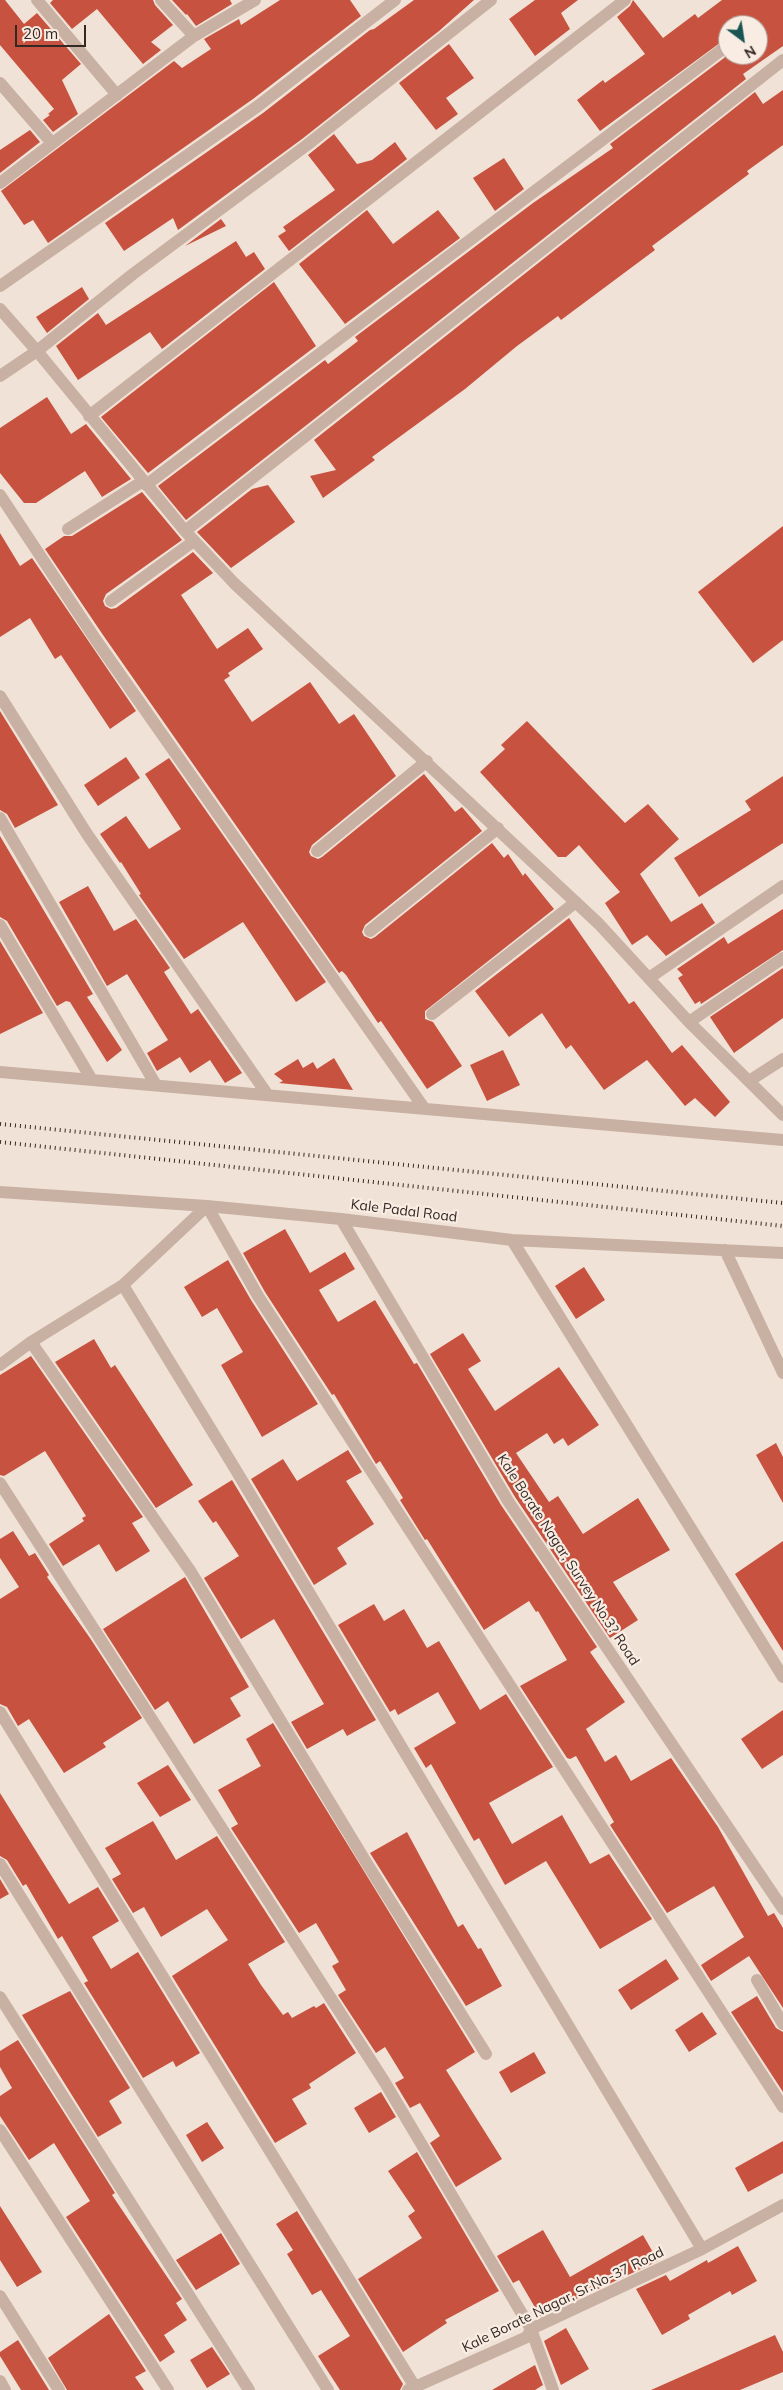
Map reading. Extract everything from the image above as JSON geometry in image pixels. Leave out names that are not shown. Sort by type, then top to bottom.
[{"type":"street","points":[[37,0],[117,95]]},
{"type":"street","points":[[161,0],[194,36]]},
{"type":"street","points":[[0,183],[194,36],[255,0]]},
{"type":"street","points":[[0,286],[258,106],[395,0]]},
{"type":"street","points":[[0,376],[37,351],[133,274],[307,145],[490,0]]},
{"type":"street","points":[[90,416],[625,0]]},
{"type":"street","points":[[68,529],[145,483],[718,53]]},
{"type":"street","points":[[185,531],[783,60]]},
{"type":"street","points":[[0,82],[52,144]]},
{"type":"street","points":[[0,309],[194,541],[234,582],[599,924],[689,1022],[783,1115]]},
{"type":"street","points":[[0,495],[96,640],[424,1108]]},
{"type":"street","points":[[112,601],[194,541]]},
{"type":"street","points":[[0,696],[87,834],[266,1094]]},
{"type":"street","points":[[317,851],[427,761]]},
{"type":"street","points":[[0,818],[156,1085]]},
{"type":"street","points":[[370,931],[498,828]]},
{"type":"street","points":[[648,978],[783,886]]},
{"type":"street","points":[[432,1014],[576,902]]},
{"type":"street","points":[[0,926],[92,1080]]},
{"type":"street","points":[[689,1022],[783,958]]},
{"type":"street","points":[[749,1081],[783,1059]]},
{"type":"street","points":[[0,1072],[783,1140]]},
{"type":"street","name":"Kale Padal Road","points":[[0,1192],[207,1206],[341,1219],[512,1240],[783,1253]]},
{"type":"street","points":[[0,1365],[31,1342],[122,1285],[207,1206],[258,1296],[783,2108]]},
{"type":"street","name":"Kale Borate Nagar, Survey No.3? Road","points":[[341,1219],[508,1501],[783,1909]]},
{"type":"street","points":[[512,1240],[783,1677]]},
{"type":"street","points":[[725,1250],[783,1373]]},
{"type":"street","points":[[122,1285],[244,1484],[702,2249]]},
{"type":"street","points":[[31,1342],[192,1572],[361,1854],[486,2054]]},
{"type":"street","points":[[0,1484],[378,2073],[531,2329],[553,2390]]},
{"type":"street","points":[[0,1712],[412,2388]]},
{"type":"street","points":[[0,1864],[328,2390]]},
{"type":"street","points":[[757,1980],[783,2024]]},
{"type":"street","points":[[0,1997],[249,2390]]},
{"type":"street","points":[[0,2130],[168,2390]]},
{"type":"street","name":"Kale Borate Nagar, Sr.No-37 Road","points":[[412,2388],[527,2337],[531,2329],[702,2249],[783,2205]]},
{"type":"street","points":[[0,2296],[59,2390]]},
{"type":"street","points":[[0,2381],[6,2390]]},
{"type":"building","points":[[0,0],[5,0],[24,24],[37,13],[81,64],[62,80],[78,114],[53,132],[43,120],[54,109],[0,45]]},
{"type":"building","points":[[53,0],[153,0],[155,5],[173,25],[151,42],[161,50],[143,64],[97,9],[72,29],[50,3]]},
{"type":"building","points":[[172,0],[230,0],[232,4],[196,26],[187,14]]},
{"type":"building","points":[[280,0],[350,0],[361,16],[253,99],[48,243],[33,220],[24,225],[1,191],[174,61],[182,68],[211,49],[204,39],[239,19],[241,25]]},
{"type":"building","points":[[414,0],[474,0],[439,31],[302,139],[178,230],[173,218],[124,251],[105,223],[263,113],[370,30]]},
{"type":"building","points":[[535,0],[578,0],[561,13],[570,29],[535,56],[509,19]]},
{"type":"building","points":[[633,0],[663,38],[695,14],[698,18],[722,0],[783,0],[783,46],[768,56],[768,15],[718,15],[718,44],[600,131],[577,100],[603,80],[605,83],[645,54],[617,17],[630,6]]},
{"type":"building","points":[[449,44],[474,78],[446,98],[458,114],[436,130],[399,83]]},
{"type":"building","points":[[718,63],[718,65],[756,65],[743,74],[746,79],[186,520],[158,486],[325,360],[328,364],[358,341],[355,337],[533,203],[613,148],[610,144]]},
{"type":"building","points":[[783,90],[783,145],[747,171],[749,174],[652,246],[655,250],[561,320],[558,316],[517,346],[465,389],[372,457],[375,460],[323,498],[310,476],[336,470],[314,440],[755,92],[763,104]]},
{"type":"building","points":[[30,130],[40,142],[0,173],[0,150]]},
{"type":"building","points":[[334,134],[357,164],[372,160],[395,142],[407,159],[289,251],[278,236],[286,231],[283,227],[335,190],[308,155]]},
{"type":"building","points":[[504,158],[524,189],[495,211],[473,178]]},
{"type":"building","points":[[367,210],[393,244],[438,210],[460,238],[345,324],[299,264]]},
{"type":"building","points":[[221,219],[226,226],[185,246]]},
{"type":"building","points":[[236,241],[246,257],[254,252],[265,269],[162,349],[150,332],[78,380],[56,346],[98,313],[106,325]]},
{"type":"building","points":[[274,282],[316,346],[148,473],[101,417]]},
{"type":"building","points":[[82,287],[89,299],[47,333],[36,317]]},
{"type":"building","points":[[47,397],[71,434],[86,424],[131,479],[102,497],[85,471],[36,503],[24,503],[0,473],[0,428]]},
{"type":"building","points":[[268,485],[295,522],[231,568],[197,532],[252,489]]},
{"type":"building","points":[[142,492],[182,540],[106,594],[103,601],[105,606],[111,609],[116,608],[193,552],[213,573],[181,595],[217,649],[248,628],[263,649],[228,673],[230,676],[224,680],[252,722],[310,682],[339,724],[354,714],[396,776],[312,845],[309,852],[311,856],[318,859],[322,857],[424,774],[455,812],[462,807],[482,831],[365,925],[362,932],[364,936],[371,939],[375,937],[492,843],[504,858],[508,854],[523,876],[525,873],[554,909],[425,1011],[425,1019],[433,1022],[462,1066],[427,1089],[381,1021],[378,1023],[346,975],[342,971],[339,973],[45,549],[64,536],[72,536]]},
{"type":"building","points":[[783,526],[783,640],[753,663],[698,592]]},
{"type":"building","points":[[0,533],[20,566],[32,558],[136,711],[110,729],[61,655],[55,659],[30,618],[0,637]]},
{"type":"building","points":[[0,711],[58,805],[15,828],[7,814],[0,810]]},
{"type":"building","points":[[527,721],[625,823],[648,804],[679,839],[640,874],[671,922],[702,903],[715,923],[666,956],[647,935],[632,945],[605,903],[620,892],[579,845],[566,857],[558,857],[480,772],[505,749],[501,745]]},
{"type":"building","points":[[126,757],[140,778],[98,806],[84,785]]},
{"type":"building","points":[[169,758],[326,982],[296,1002],[243,922],[184,959],[139,895],[141,894],[121,862],[100,834],[126,816],[149,849],[181,829],[145,774]]},
{"type":"building","points":[[783,776],[783,843],[699,897],[674,858],[751,810],[745,801]]},
{"type":"building","points":[[0,836],[93,994],[87,997],[122,1050],[107,1062],[70,1002],[66,1001],[57,1006],[7,921],[0,917]]},
{"type":"building","points":[[88,886],[114,931],[136,919],[170,968],[164,972],[191,1014],[198,1009],[242,1073],[225,1083],[210,1060],[190,1073],[180,1057],[157,1071],[147,1053],[168,1040],[127,974],[107,986],[59,902]]},
{"type":"building","points":[[783,909],[783,950],[701,1004],[700,1001],[695,1004],[678,978],[683,975],[677,969],[724,937],[728,944]]},
{"type":"building","points":[[569,918],[629,1004],[634,1001],[672,1053],[682,1045],[730,1102],[715,1117],[695,1098],[685,1106],[647,1060],[604,1090],[571,1045],[566,1049],[542,1013],[509,1037],[475,991]]},
{"type":"building","points":[[0,941],[43,1013],[0,1034]]},
{"type":"building","points":[[783,968],[783,1018],[734,1053],[710,1017]]},
{"type":"building","points":[[503,1050],[520,1085],[487,1101],[470,1065]]},
{"type":"building","points":[[334,1058],[353,1090],[279,1083],[283,1081],[274,1074],[298,1059],[303,1068],[313,1062],[317,1069]]},
{"type":"building","points":[[285,1229],[310,1273],[345,1252],[355,1269],[319,1290],[338,1322],[375,1300],[414,1364],[417,1363],[501,1505],[597,1647],[590,1652],[625,1702],[586,1729],[605,1762],[616,1755],[631,1781],[671,1758],[718,1827],[768,1916],[774,1913],[783,1928],[783,2008],[749,1956],[711,1981],[701,1965],[744,1937],[714,1886],[667,1913],[610,1825],[614,1822],[576,1756],[570,1759],[567,1758],[520,1686],[567,1660],[538,1611],[536,1612],[529,1601],[484,1630],[427,1539],[425,1540],[400,1500],[403,1498],[380,1461],[376,1464],[334,1394],[332,1395],[265,1292],[243,1253]]},
{"type":"building","points":[[228,1260],[251,1300],[318,1404],[262,1437],[221,1365],[243,1352],[217,1308],[202,1317],[184,1287]]},
{"type":"building","points":[[584,1267],[605,1300],[576,1319],[555,1286]]},
{"type":"building","points":[[463,1333],[481,1361],[468,1369],[495,1411],[559,1367],[599,1425],[568,1446],[563,1438],[554,1444],[547,1433],[516,1453],[549,1502],[558,1496],[583,1534],[638,1498],[670,1550],[613,1582],[638,1620],[610,1638],[515,1497],[430,1354]]},
{"type":"building","points":[[94,1339],[111,1368],[115,1365],[193,1485],[156,1508],[55,1362]]},
{"type":"building","points":[[31,1356],[143,1517],[132,1523],[150,1551],[116,1572],[99,1544],[63,1566],[49,1544],[84,1521],[82,1518],[86,1516],[45,1451],[4,1476],[0,1475],[0,1375]]},
{"type":"building","points":[[776,1443],[783,1457],[783,1503],[756,1455]]},
{"type":"building","points":[[348,1450],[362,1472],[346,1481],[374,1524],[337,1548],[347,1564],[314,1585],[251,1479],[283,1459],[297,1481]]},
{"type":"building","points":[[232,1480],[376,1720],[347,1736],[343,1729],[307,1749],[291,1722],[324,1704],[274,1619],[241,1639],[204,1578],[239,1556],[216,1521],[213,1523],[198,1501]]},
{"type":"building","points":[[13,1531],[29,1556],[35,1553],[49,1575],[47,1577],[90,1638],[142,1718],[103,1743],[106,1747],[64,1773],[29,1719],[18,1726],[7,1707],[0,1704],[0,1599],[19,1587],[0,1558],[0,1539]]},
{"type":"building","points":[[783,1541],[783,1651],[735,1574]]},
{"type":"building","points":[[185,1577],[249,1687],[230,1698],[241,1716],[194,1744],[168,1701],[155,1710],[103,1629]]},
{"type":"building","points":[[374,1604],[384,1621],[404,1609],[427,1648],[439,1641],[480,1710],[506,1694],[553,1767],[489,1803],[512,1844],[562,1815],[590,1864],[609,1854],[652,1919],[600,1949],[546,1861],[505,1885],[479,1838],[474,1841],[431,1764],[426,1768],[414,1748],[456,1723],[438,1692],[398,1715],[395,1709],[390,1712],[338,1625]]},
{"type":"building","points":[[783,1710],[783,1755],[762,1769],[741,1739]]},
{"type":"building","points":[[273,1723],[475,2052],[446,2070],[502,2159],[456,2187],[430,2143],[440,2136],[420,2103],[410,2108],[395,2083],[404,2078],[385,2047],[376,2053],[338,1995],[346,1990],[332,1966],[339,1962],[316,1923],[299,1933],[231,1828],[238,1824],[218,1790],[261,1766],[246,1739]]},
{"type":"building","points":[[168,1765],[191,1800],[160,1817],[137,1783]]},
{"type":"building","points":[[0,1793],[69,1904],[98,1887],[119,1921],[92,1937],[111,1969],[138,1952],[200,2053],[176,2067],[173,2061],[143,2078],[84,1983],[88,1981],[62,1936],[58,1939],[26,1884],[23,1886],[7,1860],[0,1856]]},
{"type":"building","points":[[153,1821],[176,1860],[217,1836],[285,1942],[248,1964],[261,1985],[283,2015],[288,2012],[292,2018],[314,2006],[316,2008],[324,2003],[356,2053],[309,2084],[311,2088],[292,2099],[307,2124],[275,2143],[172,1976],[228,1940],[207,1909],[161,1937],[144,1907],[133,1913],[112,1879],[121,1874],[105,1848]]},
{"type":"building","points":[[407,1832],[458,1927],[463,1924],[478,1949],[481,1948],[502,1986],[466,2006],[370,1853]]},
{"type":"building","points":[[0,1879],[9,1894],[0,1899]]},
{"type":"building","points":[[666,1959],[679,1979],[631,2010],[618,1990]]},
{"type":"building","points":[[70,1991],[130,2088],[109,2101],[122,2123],[98,2137],[22,2015]]},
{"type":"building","points":[[757,1996],[776,2028],[783,2032],[783,2092],[731,2012]]},
{"type":"building","points":[[702,2012],[717,2034],[689,2052],[675,2030]]},
{"type":"building","points":[[18,2040],[115,2193],[112,2195],[182,2299],[176,2303],[187,2320],[164,2335],[175,2352],[160,2362],[66,2217],[90,2201],[54,2143],[29,2160],[0,2116],[0,2096],[12,2088],[0,2067],[0,2051]]},
{"type":"building","points":[[534,2052],[546,2073],[511,2093],[499,2072]]},
{"type":"building","points":[[381,2092],[396,2117],[369,2133],[354,2108]]},
{"type":"building","points":[[207,2122],[224,2148],[202,2162],[186,2135]]},
{"type":"building","points":[[783,2141],[783,2173],[748,2192],[735,2168]]},
{"type":"building","points":[[417,2152],[499,2291],[445,2320],[447,2323],[403,2352],[358,2279],[422,2238],[408,2216],[415,2211],[388,2171]]},
{"type":"building","points":[[0,2206],[42,2272],[17,2287],[0,2260]]},
{"type":"building","points":[[297,2211],[403,2384],[400,2390],[340,2390],[318,2356],[350,2336],[321,2290],[312,2295],[287,2254],[293,2250],[276,2224]]},
{"type":"building","points":[[543,2230],[570,2277],[643,2235],[658,2261],[540,2316],[519,2280],[513,2283],[497,2256]]},
{"type":"building","points":[[221,2233],[240,2264],[196,2290],[176,2260]]},
{"type":"building","points":[[738,2246],[757,2281],[732,2295],[730,2291],[688,2315],[690,2319],[662,2335],[636,2289],[666,2275],[670,2281],[707,2260],[708,2263]]},
{"type":"building","points":[[109,2314],[146,2371],[135,2377],[144,2390],[67,2390],[48,2358]]},
{"type":"building","points":[[566,2328],[589,2369],[561,2385],[544,2341]]},
{"type":"building","points":[[775,2335],[783,2352],[783,2372],[740,2390],[651,2390]]},
{"type":"building","points":[[18,2340],[49,2390],[21,2390],[0,2356],[0,2352]]},
{"type":"building","points":[[212,2347],[230,2374],[207,2388],[190,2360]]},
{"type":"building","points":[[535,2365],[543,2385],[535,2390],[492,2390]]},
{"type":"railway","points":[[0,1124],[783,1203]]},
{"type":"railway","points":[[0,1142],[783,1226]]}]
